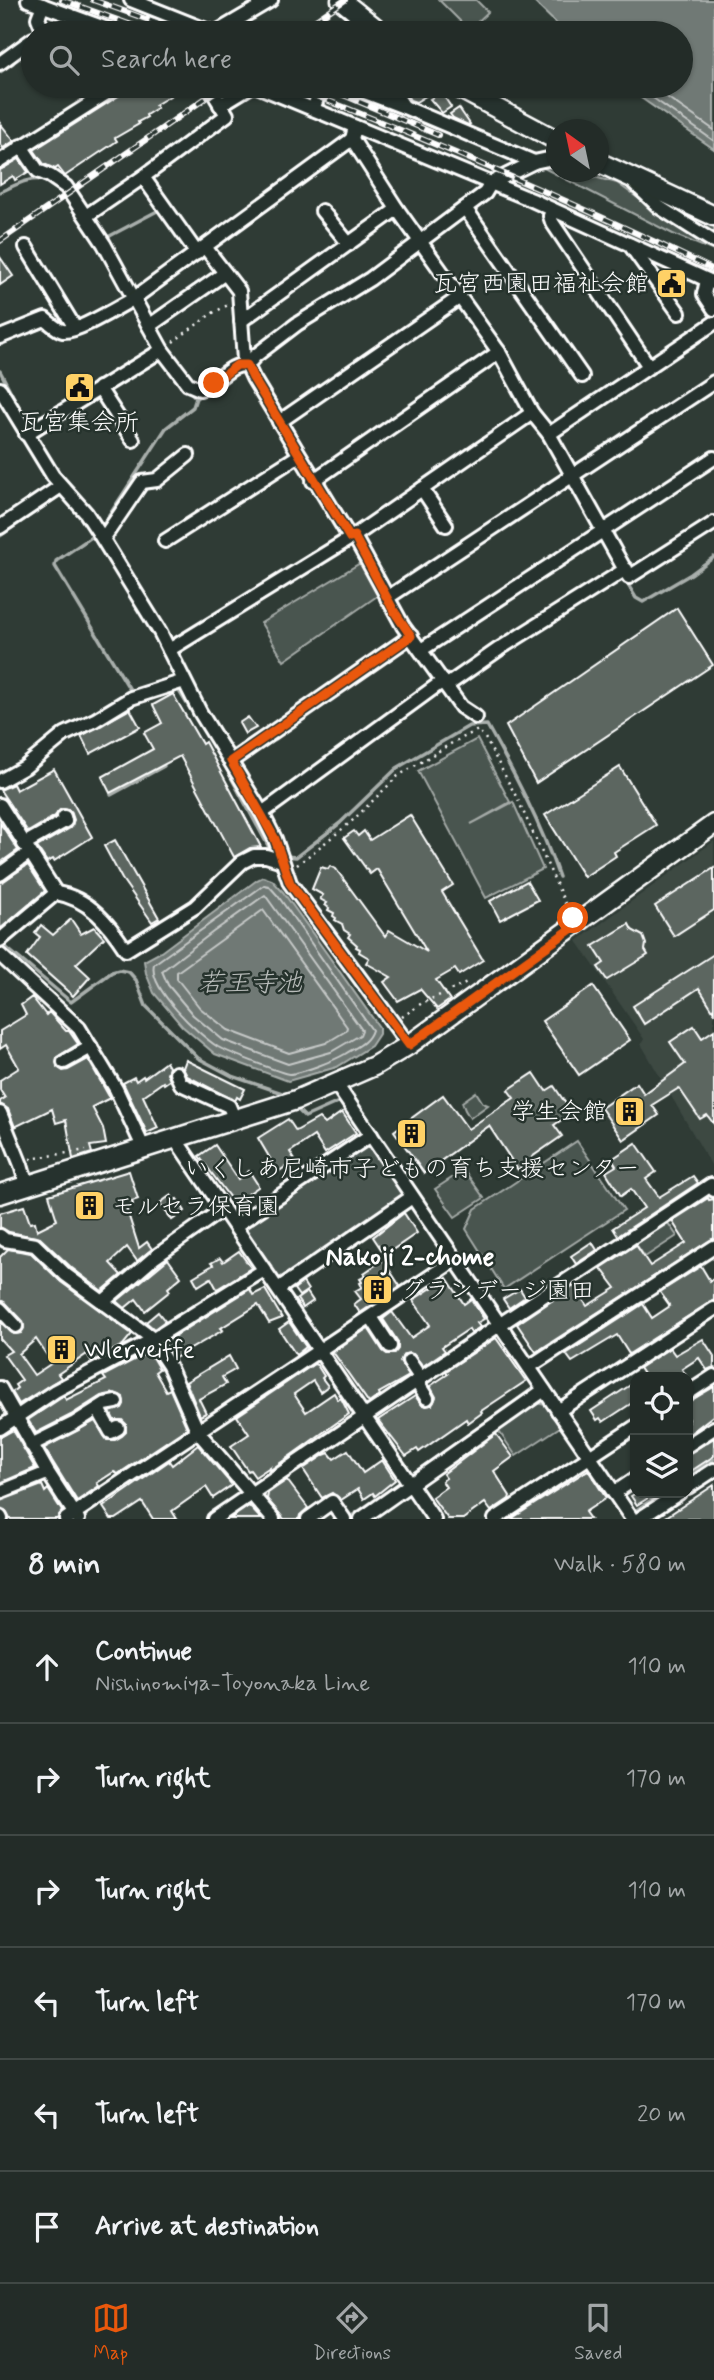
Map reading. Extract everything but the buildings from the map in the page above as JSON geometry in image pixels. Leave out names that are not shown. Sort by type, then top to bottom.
[{"type":"main road","points":[[341,0],[367,21]]},
{"type":"main road","points":[[477,98],[546,135]]},
{"type":"main road","points":[[609,168],[714,216]]},
{"type":"main road","points":[[0,1194],[291,1102],[374,1066],[409,1045],[714,824]]},
{"type":"street","points":[[28,0],[86,21]]},
{"type":"street","points":[[131,0],[183,21]]},
{"type":"street","points":[[165,14],[170,0]]},
{"type":"street","points":[[235,21],[271,0]]},
{"type":"street","points":[[39,21],[37,18],[43,5]]},
{"type":"street","points":[[0,63],[21,48]]},
{"type":"street","points":[[0,161],[96,98]]},
{"type":"street","points":[[86,216],[227,115],[218,101],[225,98]]},
{"type":"street","points":[[286,98],[313,109],[354,133],[491,183],[710,281],[704,294],[714,309]]},
{"type":"street","points":[[313,109],[317,98]]},
{"type":"street","points":[[380,98],[534,162]]},
{"type":"street","points":[[398,98],[404,107]]},
{"type":"street","points":[[354,133],[397,209],[499,352],[532,413],[549,434],[629,577],[714,523]]},
{"type":"street","points":[[0,337],[45,319],[63,331],[75,328],[133,299],[354,133]]},
{"type":"street","points":[[21,146],[38,171],[51,176],[66,187],[113,261],[162,350],[177,372],[193,388],[207,388],[237,365],[247,365],[298,324],[370,279],[421,242],[485,192],[491,183],[534,162],[546,159]]},
{"type":"street","points":[[609,172],[624,176],[659,207],[714,242]]},
{"type":"street","points":[[144,177],[201,250],[225,272],[239,291],[244,360],[248,370],[313,481],[352,537],[411,636],[461,707],[476,717]]},
{"type":"street","points":[[465,208],[582,376]]},
{"type":"street","points":[[241,321],[397,209]]},
{"type":"street","points":[[553,210],[550,216],[552,222],[649,365]]},
{"type":"street","points":[[322,211],[349,244]]},
{"type":"street","points":[[629,244],[679,313]]},
{"type":"street","points":[[26,247],[75,328]]},
{"type":"street","points":[[149,326],[225,272]]},
{"type":"street","points":[[279,422],[460,297]]},
{"type":"street","points":[[549,434],[714,323]]},
{"type":"street","points":[[26,434],[162,350]]},
{"type":"street","points":[[313,481],[499,352]]},
{"type":"street","points":[[387,598],[714,382]]},
{"type":"street","points":[[99,388],[133,440]]},
{"type":"street","points":[[0,389],[4,408],[26,434],[61,486],[86,513],[169,650],[200,712],[262,813],[275,839],[290,883],[409,1045]]},
{"type":"street","points":[[169,650],[352,537],[532,413]]},
{"type":"street","points":[[103,539],[142,482],[157,480],[188,455]]},
{"type":"street","points":[[165,541],[185,534],[243,497],[298,456]]},
{"type":"street","points":[[421,650],[714,458]]},
{"type":"street","points":[[0,527],[61,486]]},
{"type":"street","points":[[422,489],[446,525]]},
{"type":"street","points":[[262,813],[445,683],[625,569]]},
{"type":"street","points":[[231,761],[411,636]]},
{"type":"street","points":[[0,781],[25,767],[65,734],[131,698],[184,681]]},
{"type":"street","points":[[1,807],[56,893],[70,895],[95,911],[116,934],[126,950],[195,907],[242,862],[254,856],[265,856],[284,866]]},
{"type":"street","points":[[0,874],[26,848],[65,821],[64,817]]},
{"type":"street","points":[[1,940],[56,893]]},
{"type":"street","points":[[0,955],[71,1019],[116,1089],[144,1149]]},
{"type":"street","points":[[64,1062],[91,1047]]},
{"type":"street","points":[[176,1073],[181,1084],[229,1106],[235,1120]]},
{"type":"street","points":[[336,1084],[455,1260],[533,1364],[544,1390],[562,1408],[594,1454],[623,1488],[632,1519]]},
{"type":"street","points":[[0,1113],[27,1185]]},
{"type":"street","points":[[235,1226],[370,1135]]},
{"type":"street","points":[[176,1140],[434,1519]]},
{"type":"street","points":[[214,1519],[711,1185],[714,1189]]},
{"type":"street","points":[[278,1289],[412,1197]]},
{"type":"street","points":[[104,1301],[155,1257],[223,1209]]},
{"type":"street","points":[[0,1253],[4,1238],[35,1245],[66,1275],[104,1301],[152,1340],[169,1366],[198,1432],[274,1519]]},
{"type":"street","points":[[533,1364],[714,1247]]},
{"type":"street","points":[[0,1388],[73,1517],[455,1260]]},
{"type":"street","points":[[0,1428],[63,1386],[152,1340],[264,1270]]},
{"type":"street","points":[[0,1308],[16,1326]]},
{"type":"street","points":[[562,1408],[714,1309]]},
{"type":"street","points":[[371,1317],[390,1346]]},
{"type":"street","points":[[409,1361],[428,1398]]},
{"type":"street","points":[[693,1390],[714,1376]]},
{"type":"street","points":[[362,1519],[544,1390]]},
{"type":"street","points":[[31,1445],[105,1404],[116,1402]]},
{"type":"street","points":[[98,1409],[111,1432],[118,1428]]},
{"type":"street","points":[[693,1442],[714,1428]]},
{"type":"street","points":[[495,1519],[630,1430]]},
{"type":"street","points":[[693,1484],[714,1470]]},
{"type":"street","points":[[0,1492],[47,1472]]},
{"type":"street","points":[[639,1519],[671,1498]]},
{"type":"street","points":[[308,1519],[332,1502],[344,1519]]},
{"type":"path","points":[[162,350],[211,314],[236,302]]},
{"type":"path","points":[[284,866],[301,862],[331,839],[398,776],[478,730],[485,738],[518,800],[561,897],[578,924]]},
{"type":"path","points":[[393,1023],[422,1003],[470,982]]},
{"type":"path","points":[[20,1161],[96,1148]]},
{"type":"shaded area","points":[[439,0],[476,0],[488,12],[478,21],[460,21]]},
{"type":"shaded area","points":[[571,182],[617,183],[714,248],[714,251],[673,234]]},
{"type":"shaded area","points":[[674,206],[714,223],[714,232],[674,211]]},
{"type":"shaded area","points":[[362,562],[380,594],[284,661],[261,623]]},
{"type":"shaded area","points":[[477,739],[510,802],[471,824],[513,802],[543,869],[486,898],[418,771]]},
{"type":"shaded area","points":[[714,841],[714,1170],[641,1044],[644,1039],[577,941]]},
{"type":"shaded area","points":[[476,1092],[483,1103],[488,1105],[470,1118],[462,1102]]},
{"type":"shaded area","points":[[577,1141],[624,1210],[504,1289],[466,1229],[475,1209]]},
{"type":"shaded area","points":[[365,1147],[369,1147],[402,1193],[400,1199],[284,1278],[278,1277],[246,1225]]},
{"type":"shaded area","points":[[464,1170],[484,1198],[455,1217],[435,1189]]},
{"type":"shaded area","points":[[668,1223],[677,1236],[645,1257],[636,1244]]},
{"type":"shaded area","points":[[537,1403],[545,1405],[560,1427],[516,1456],[498,1430]]},
{"type":"water","points":[[532,0],[714,0],[714,149],[641,98],[693,98],[693,21],[554,21]]},
{"type":"water","name":"若王寺池","points":[[263,877],[272,880],[283,892],[379,1027],[379,1034],[371,1046],[337,1067],[288,1081],[215,1054],[182,1026],[154,993],[144,961],[161,952]]},
{"type":"waterway","points":[[0,72],[13,63]]},
{"type":"waterway","points":[[0,192],[29,180],[47,181]]},
{"type":"waterway","points":[[106,238],[161,209]]},
{"type":"waterway","points":[[394,215],[412,240]]},
{"type":"waterway","points":[[0,371],[22,413]]},
{"type":"waterway","points":[[188,389],[196,398],[205,392]]},
{"type":"waterway","points":[[101,528],[166,428],[193,407],[196,398]]},
{"type":"waterway","points":[[540,431],[564,473]]},
{"type":"waterway","points":[[0,536],[65,492]]},
{"type":"waterway","points":[[96,534],[56,561],[55,566],[132,693]]},
{"type":"waterway","points":[[625,580],[636,598],[643,602],[714,557]]},
{"type":"waterway","points":[[175,690],[179,691],[219,755],[272,853]]},
{"type":"waterway","points":[[285,856],[296,857],[340,823],[397,768],[469,726],[487,725],[526,799],[559,877]]},
{"type":"waterway","points":[[111,795],[164,766]]},
{"type":"waterway","points":[[51,874],[63,890]]},
{"type":"waterway","points":[[2,944],[71,1002],[112,972],[129,972],[136,980],[146,1006],[198,1058],[232,1076],[282,1093],[285,1097]]},
{"type":"waterway","points":[[350,1097],[353,1095],[503,1318]]},
{"type":"waterway","points":[[295,1107],[305,1117],[343,1100]]},
{"type":"waterway","points":[[507,1324],[532,1361]]},
{"type":"waterway","points":[[537,1367],[562,1404]]},
{"type":"waterway","points":[[416,1472],[531,1390]]},
{"type":"waterway","points":[[566,1411],[594,1451]]},
{"type":"waterway","points":[[598,1457],[617,1485]]},
{"type":"waterway","points":[[693,1473],[714,1459]]},
{"type":"waterway","points":[[349,1518],[398,1484]]},
{"type":"waterway","points":[[622,1492],[635,1511],[654,1498]]},
{"type":"railway","points":[[62,0],[121,21]]},
{"type":"railway","points":[[93,0],[152,21]]},
{"type":"railway","points":[[314,21],[345,0]]},
{"type":"railway","points":[[0,241],[206,98]]},
{"type":"railway","points":[[321,98],[504,174],[714,270]]},
{"type":"railway","points":[[350,98],[438,135]]},
{"type":"place","name":"瓦宮西園田福祉会館","points":[[672,283]]},
{"type":"place","name":"瓦宮集会所","points":[[79,388]]},
{"type":"place","name":"学生会館","points":[[630,1111]]},
{"type":"place","name":"いくしあ尼崎市子どもの育ち支援センター","points":[[412,1134]]},
{"type":"place","name":"モルセラ保育園","points":[[89,1206]]},
{"type":"place","name":"グランデージ園田","points":[[378,1290]]},
{"type":"place","name":"Wlerveiffe","points":[[61,1349]]},
{"type":"district","name":"Nakoji 2-chome","points":[[410,1256]]},
{"type":"route","points":[[214,383],[237,365],[247,365],[313,481],[350,538],[354,536],[394,611],[411,636],[231,761],[275,839],[290,883],[409,1045],[578,924],[573,918]]}]
